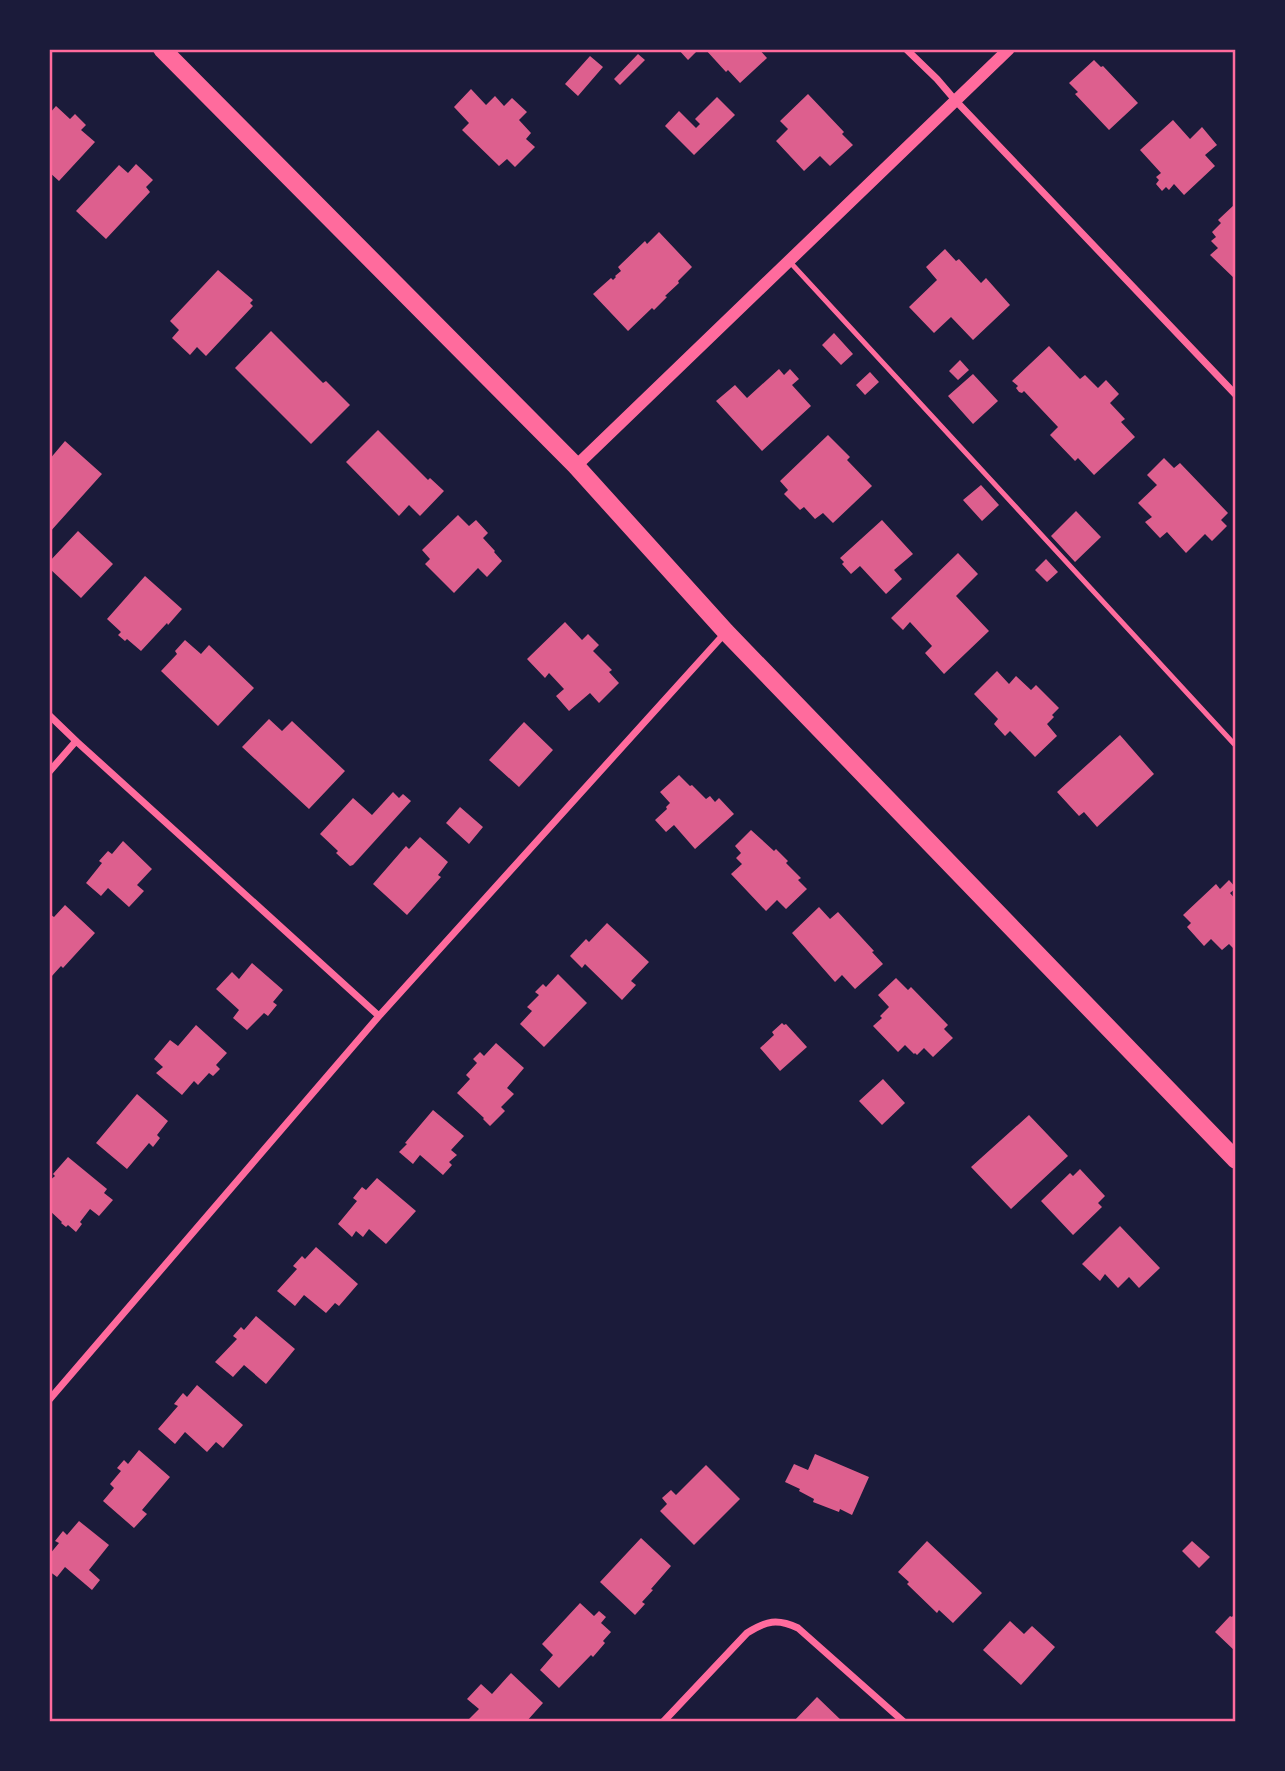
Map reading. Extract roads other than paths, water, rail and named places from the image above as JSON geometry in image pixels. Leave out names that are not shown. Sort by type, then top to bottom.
[{"type":"main road","points":[[162,49],[576,466],[726,632],[1236,1160]]},
{"type":"street","points":[[906,49],[1236,394]]},
{"type":"street","points":[[576,466],[1009,49]]},
{"type":"street","points":[[49,1399],[379,1016],[726,632]]},
{"type":"street","points":[[49,715],[379,1016]]},
{"type":"street","points":[[49,772],[75,741]]},
{"type":"street","points":[[663,1722],[747,1633],[773,1621],[787,1623],[799,1629],[904,1722]]},
{"type":"lane","points":[[789,261],[1236,746]]}]
